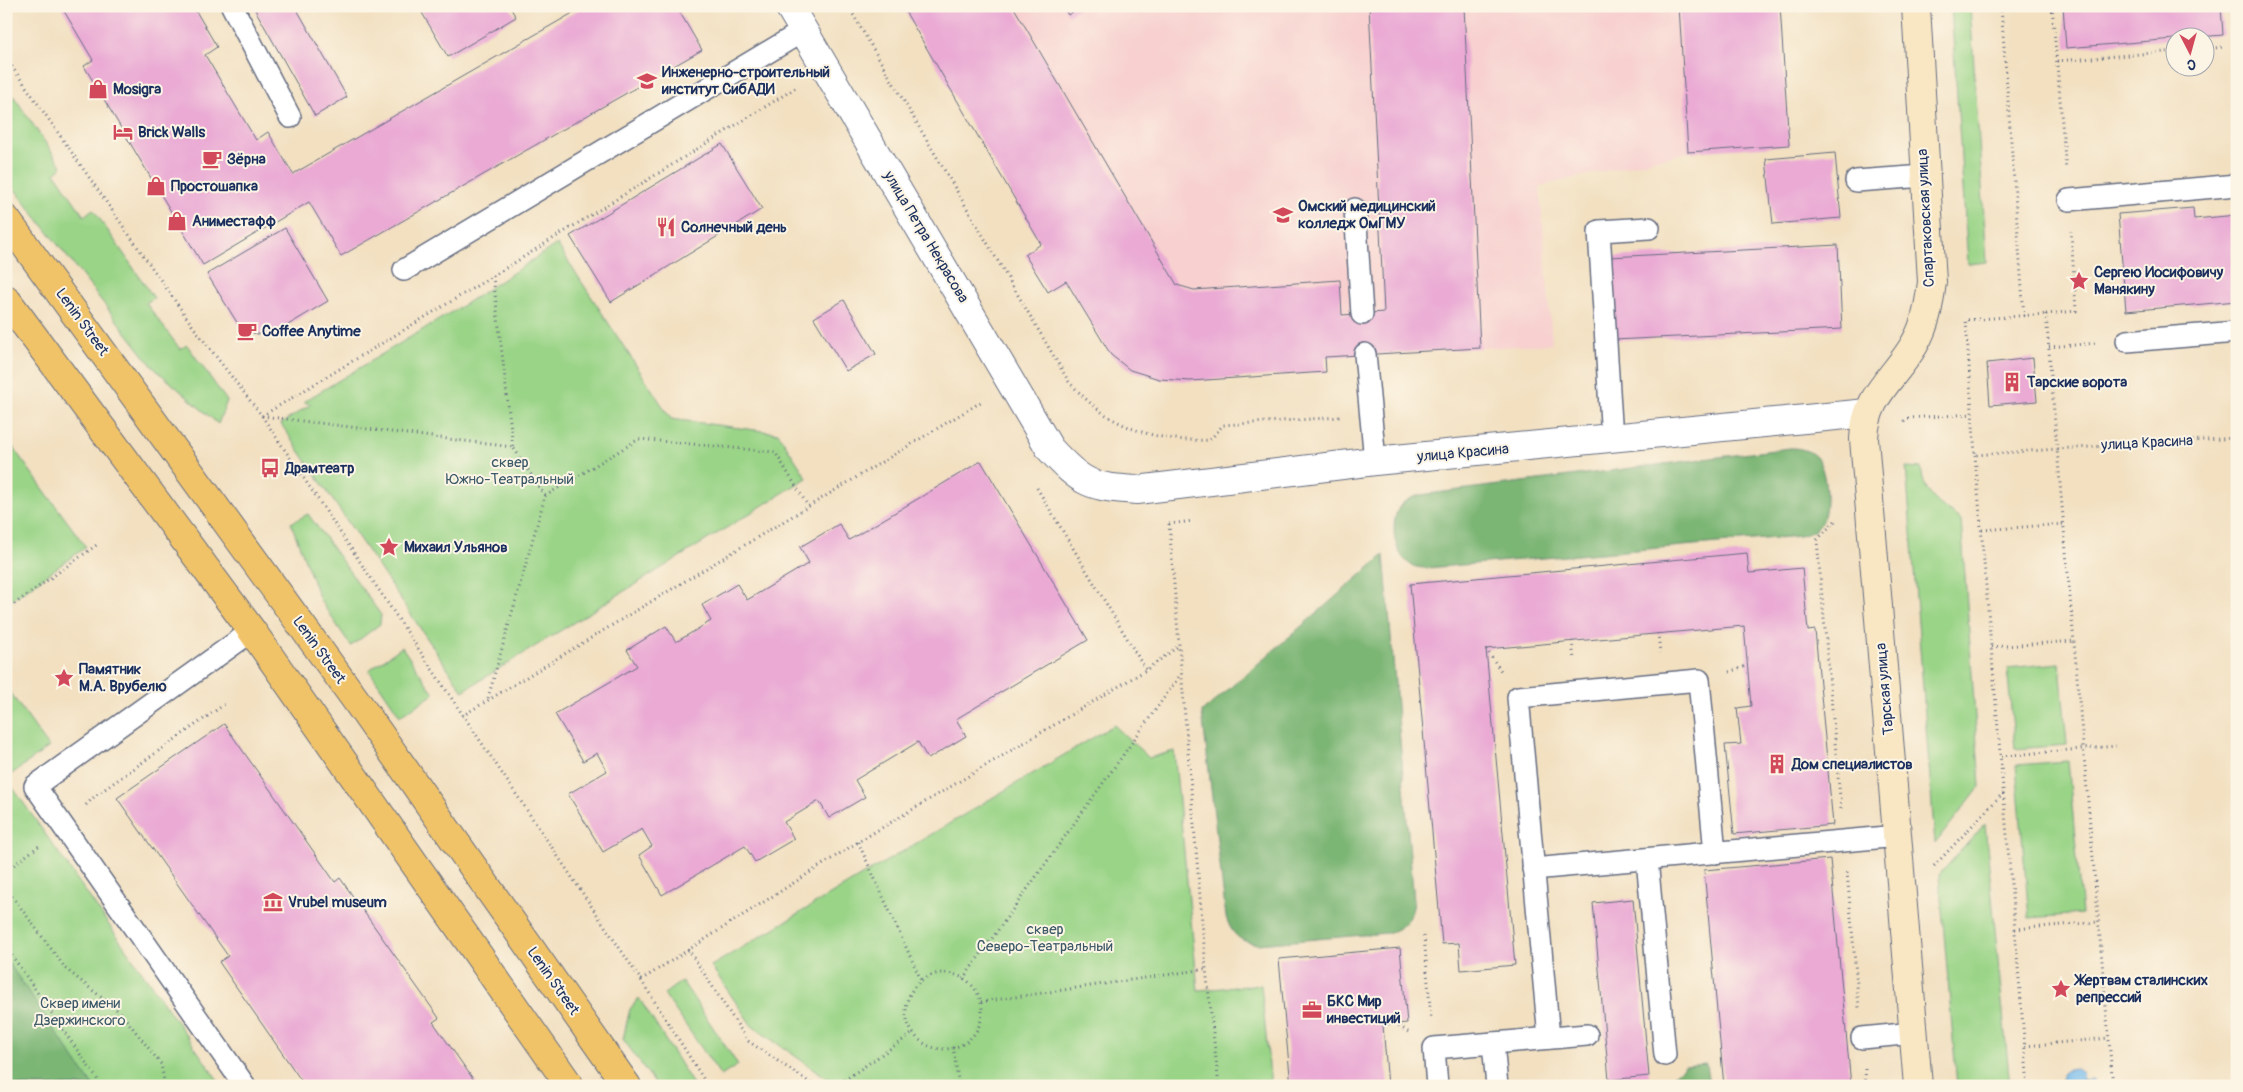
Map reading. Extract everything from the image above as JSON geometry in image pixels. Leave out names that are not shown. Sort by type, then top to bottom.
[{"type":"main road","name":"Lenin Street","points":[[6,218],[355,699],[627,1086]]},
{"type":"main road","points":[[6,299],[252,631],[570,1086]]},
{"type":"street","name":"улица Петра Некрасова","points":[[788,6],[1050,449],[1066,466]]},
{"type":"street","name":"Спартаковская улица","points":[[1867,413],[1914,345],[1927,318],[1932,282],[1916,6]]},
{"type":"street","name":"улица Красина","points":[[1066,466],[1084,481],[1104,488],[1137,490],[1375,461],[1867,413]]},
{"type":"street","name":"Тарская улица","points":[[1867,413],[1864,426],[1865,449],[1918,1086]]},
{"type":"lane","points":[[232,6],[290,117]]},
{"type":"lane","points":[[404,270],[804,31]]},
{"type":"lane","points":[[1856,181],[1925,176]]},
{"type":"lane","points":[[2068,200],[2237,185]]},
{"type":"lane","points":[[1355,209],[1362,314]]},
{"type":"lane","points":[[1612,439],[1599,231],[1649,228]]},
{"type":"lane","points":[[2127,341],[2237,332]]},
{"type":"lane","points":[[1365,354],[1375,461]]},
{"type":"lane","points":[[245,1086],[35,786],[252,631]]},
{"type":"lane","points":[[1549,1038],[1518,697],[1699,680],[1715,853]]},
{"type":"lane","points":[[1533,869],[1898,836]]},
{"type":"lane","points":[[1647,859],[1665,1055]]},
{"type":"lane","points":[[1862,1038],[1914,1033]]},
{"type":"lane","points":[[1437,1086],[1434,1048],[1587,1035]]},
{"type":"lane","points":[[1493,1043],[1497,1086]]},
{"type":"path","points":[[848,6],[1069,382],[1094,407],[1123,425],[1157,437],[1187,441],[1210,440],[1223,425],[1371,415]]},
{"type":"path","points":[[2001,6],[2024,316]]},
{"type":"path","points":[[2216,48],[2223,47]]},
{"type":"path","points":[[2057,61],[2166,52]]},
{"type":"path","points":[[6,58],[194,328],[262,416],[641,980],[708,1086]]},
{"type":"path","points":[[262,416],[493,276],[796,87]]},
{"type":"path","points":[[493,276],[513,447],[545,496]]},
{"type":"path","points":[[2028,1086],[1975,455],[1966,320],[2046,314],[2113,1086]]},
{"type":"path","points":[[2049,347],[2127,341]]},
{"type":"path","points":[[462,716],[488,698],[984,400]]},
{"type":"path","points":[[1899,424],[1908,418],[1972,414]]},
{"type":"path","points":[[262,416],[513,447]]},
{"type":"path","name":"улица Красина","points":[[1975,455],[2237,438]]},
{"type":"path","points":[[488,698],[545,496],[639,439],[775,452],[808,506]]},
{"type":"path","points":[[1169,524],[1206,969],[1219,1086]]},
{"type":"path","points":[[1982,530],[2064,524]]},
{"type":"path","points":[[6,610],[98,544]]},
{"type":"path","points":[[1991,647],[2074,641]]},
{"type":"path","points":[[641,980],[858,842],[1146,670],[1180,645]]},
{"type":"path","points":[[963,979],[1182,674]]},
{"type":"path","points":[[6,871],[64,827],[95,796],[225,704]]},
{"type":"path","points":[[2001,756],[2116,746]]},
{"type":"path","points":[[1930,871],[2004,792]]},
{"type":"path","points":[[858,842],[921,980]]},
{"type":"path","points":[[6,888],[66,969],[121,1013],[161,1064],[165,1086]]},
{"type":"path","points":[[2015,929],[2099,922]]},
{"type":"path","points":[[1424,936],[1434,1048]]},
{"type":"path","points":[[6,947],[102,1086]]},
{"type":"path","points":[[688,949],[748,1041],[815,1086]]},
{"type":"path","points":[[981,1002],[1206,969]]},
{"type":"path","points":[[942,973],[963,979],[977,992],[981,1002],[980,1019],[973,1035],[964,1043],[942,1049],[921,1042],[913,1033],[908,1023],[906,1011],[913,988],[921,980],[942,973]]},
{"type":"path","points":[[836,1086],[913,1033]]},
{"type":"path","points":[[2025,1046],[2109,1038]]},
{"type":"path","points":[[953,1047],[959,1086]]},
{"type":"shaded area","name":"Омский медицинский колледж ОмГМУ","points":[[902,6],[1780,6],[1789,145],[1688,152],[1540,186],[1552,344],[1325,357],[1326,372],[1191,381],[1159,379],[1130,370],[1111,355],[1066,282],[1048,292],[1025,255],[1041,244]]},
{"type":"green space","points":[[1951,6],[1970,6],[1987,262],[1968,264]]},
{"type":"green space","points":[[6,85],[62,167],[55,173],[84,216],[93,209],[154,298],[146,303],[180,349],[187,345],[227,401],[218,424],[153,367],[6,178]]},
{"type":"green space","name":"сквер Южно-Театральный","points":[[557,244],[671,419],[778,433],[807,478],[463,691],[281,424],[311,404],[303,402],[465,304]]},
{"type":"green space","points":[[6,438],[86,547],[6,604]]},
{"type":"green space","points":[[1790,448],[1804,450],[1816,457],[1820,463],[1825,480],[1826,501],[1823,519],[1820,525],[1813,531],[1799,536],[1421,568],[1408,563],[1402,556],[1394,535],[1395,519],[1400,506],[1407,500],[1420,495]]},
{"type":"green space","points":[[1906,467],[1921,468],[1929,493],[1939,504],[1961,520],[1980,786],[1935,844]]},
{"type":"green space","points":[[308,514],[381,615],[380,624],[351,646],[320,600],[291,523]]},
{"type":"green space","points":[[1384,555],[1414,901],[1411,913],[1406,922],[1387,933],[1258,944],[1246,941],[1234,933],[1226,917],[1202,712]]},
{"type":"green space","points":[[402,647],[434,694],[400,716],[369,670]]},
{"type":"green space","points":[[2060,663],[2067,745],[2015,749],[2007,668]]},
{"type":"green space","points":[[6,687],[49,747],[6,778]]},
{"type":"green space","name":"сквер Северо-Театральный","points":[[1114,725],[1149,758],[1174,751],[1198,990],[1261,985],[1271,1086],[838,1086],[752,1026],[711,966]]},
{"type":"green space","points":[[2068,761],[2082,914],[2029,918],[2016,765]]},
{"type":"green space","name":"Сквер имени Дзержинского","points":[[6,778],[222,1086],[6,1086]]},
{"type":"green space","points":[[1985,824],[2010,1086],[1957,1086],[1939,875]]},
{"type":"green space","points":[[6,959],[93,1086],[6,1086]]},
{"type":"green space","points":[[682,981],[738,1065],[721,1076],[664,994]]},
{"type":"green space","points":[[639,998],[694,1086],[657,1086],[623,1039],[630,1009]]},
{"type":"green space","points":[[1706,1064],[1709,1086],[1661,1086],[1685,1066]]},
{"type":"water","points":[[2075,1068],[2082,1073],[2083,1080],[2093,1079],[2094,1086],[2050,1086],[2050,1083],[2062,1082],[2062,1073],[2068,1069]]},
{"type":"building","points":[[61,6],[171,6],[174,12],[183,6],[193,6],[217,47],[205,55],[256,140],[268,132],[293,174],[578,10],[576,6],[676,6],[702,50],[341,256],[309,202],[203,265],[84,66],[93,60]]},
{"type":"building","points":[[253,6],[295,6],[347,97],[315,116]]},
{"type":"building","points":[[418,6],[509,6],[516,17],[448,57]]},
{"type":"building","points":[[902,6],[1013,6],[1177,285],[1194,290],[1340,280],[1342,315],[1384,312],[1369,6],[1464,6],[1480,348],[1325,357],[1326,372],[1191,381],[1159,379],[1130,370],[1111,355],[1066,281],[1048,292],[1025,255],[1041,244]]},
{"type":"building","points":[[1063,6],[1082,6],[1068,15]]},
{"type":"building","points":[[1679,6],[1780,6],[1789,145],[1688,152]]},
{"type":"building","points":[[2063,6],[2221,6],[2223,35],[2216,36],[2216,28],[2166,28],[2166,40],[2066,48]]},
{"type":"building","points":[[722,144],[762,209],[611,302],[570,236]]},
{"type":"building","points":[[1835,153],[1841,218],[1773,224],[1766,159]]},
{"type":"building","points":[[2193,208],[2194,219],[2237,215],[2237,301],[2126,311],[2118,214]]},
{"type":"building","points":[[285,228],[328,301],[273,334],[257,334],[247,331],[238,324],[207,274]]},
{"type":"building","points":[[1838,245],[1842,329],[1614,340],[1610,257]]},
{"type":"building","points":[[844,300],[876,354],[846,371],[814,318]]},
{"type":"building","name":"Тарские ворота","points":[[2033,358],[2037,401],[1990,405],[1987,363]]},
{"type":"building","points":[[981,461],[1088,640],[956,719],[966,736],[928,759],[918,742],[855,780],[865,797],[829,818],[819,801],[784,822],[794,839],[755,862],[745,846],[662,895],[639,855],[652,846],[642,829],[603,852],[568,794],[607,771],[597,753],[583,761],[555,714],[637,666],[627,650],[666,626],[676,642],[711,621],[702,605],[737,584],[747,600],[809,563],[800,547],[839,524],[849,540]]},
{"type":"building","name":"Дом специалистов","points":[[1747,553],[1749,573],[1802,568],[1808,631],[1815,630],[1833,825],[1734,834],[1725,745],[1741,744],[1737,708],[1751,706],[1744,626],[1486,649],[1515,965],[1461,970],[1459,943],[1442,944],[1410,584]]},
{"type":"building","name":"Vrubel museum","points":[[224,724],[335,882],[340,878],[439,1018],[433,1022],[478,1086],[305,1086],[219,962],[228,956],[117,798]]},
{"type":"building","points":[[1830,859],[1851,1086],[1724,1086],[1704,870]]},
{"type":"building","points":[[1633,899],[1649,1076],[1609,1080],[1593,903]]},
{"type":"building","points":[[1400,948],[1407,1023],[1383,1025],[1388,1086],[1291,1086],[1279,959]]},
{"type":"place","name":"Инженерно-строительный институт СибАДИ","points":[[647,81]]},
{"type":"place","name":"Mosigra","points":[[98,89]]},
{"type":"place","name":"Brick Walls","points":[[123,132]]},
{"type":"place","name":"Зёрна","points":[[212,159]]},
{"type":"place","name":"Простошапка","points":[[156,186]]},
{"type":"place","name":"Омский медицинский колледж ОмГМУ","points":[[1283,215]]},
{"type":"place","name":"Аниместафф","points":[[177,221]]},
{"type":"place","name":"Солнечный день","points":[[666,227]]},
{"type":"place","name":"Сергею Иосифовичу Манякину","points":[[2079,281]]},
{"type":"place","name":"Coffee Anytime","points":[[247,331]]},
{"type":"place","name":"Тарские ворота","points":[[2012,382]]},
{"type":"place","name":"Драмтеатр","points":[[270,468]]},
{"type":"place","name":"Михаил Ульянов","points":[[389,547]]},
{"type":"place","name":"Памятник М.А. Врубелю","points":[[64,678]]},
{"type":"place","name":"Дом специалистов","points":[[1777,764]]},
{"type":"place","name":"Vrubel museum","points":[[273,902]]},
{"type":"place","name":"Жертвам сталинских репрессий","points":[[2061,989]]},
{"type":"place","name":"БКС Мир инвестиций","points":[[1312,1010]]}]
